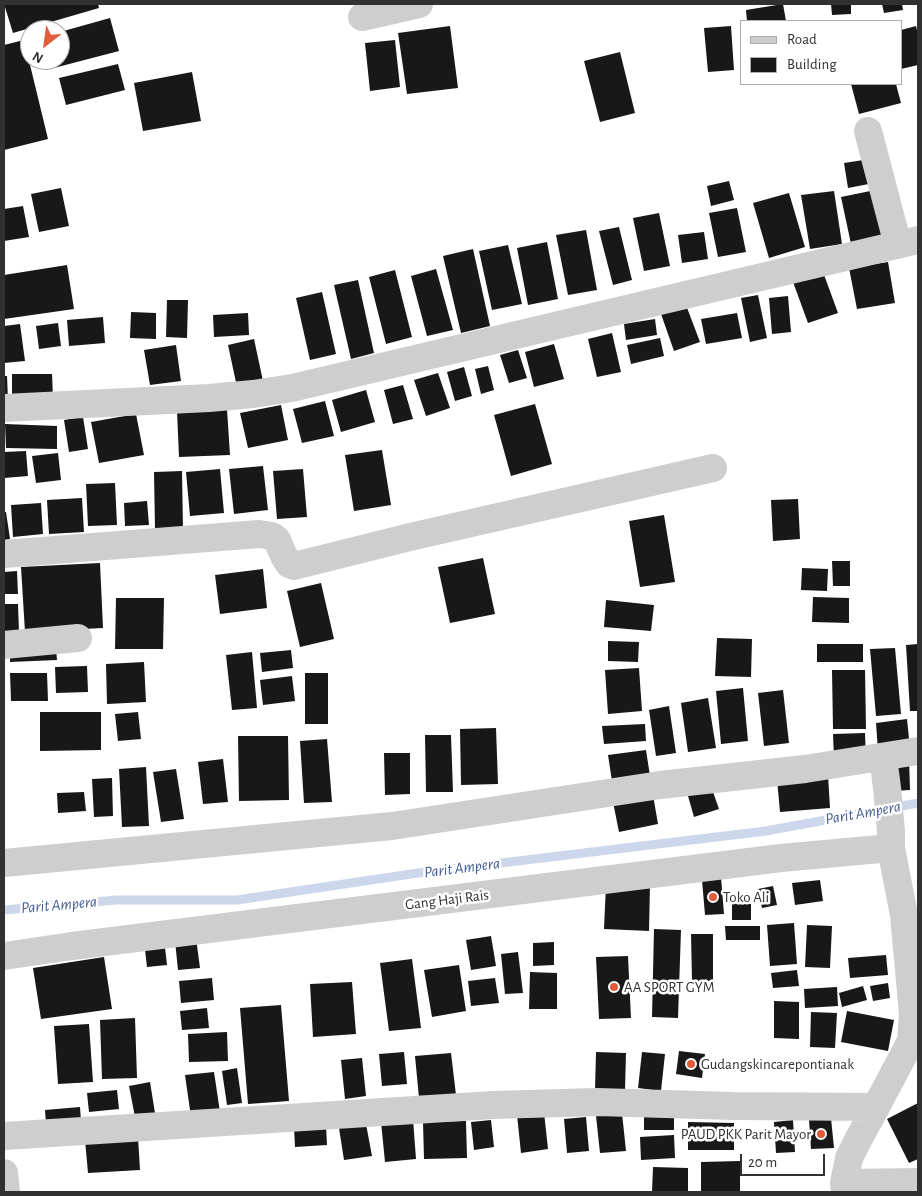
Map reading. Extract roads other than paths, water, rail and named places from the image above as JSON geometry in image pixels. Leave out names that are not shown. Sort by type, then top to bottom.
[{"type":"street","points":[[362,17],[419,4]]},
{"type":"street","points":[[4,408],[209,398],[292,388],[908,242],[868,130]]},
{"type":"street","points":[[4,554],[259,534],[272,536],[278,540],[284,556],[289,564],[294,566],[410,537],[713,468]]},
{"type":"street","points":[[4,645],[78,638]]},
{"type":"street","points":[[4,863],[392,826],[660,785],[805,769],[918,752]]},
{"type":"street","points":[[883,757],[891,840],[911,914],[913,1014],[911,1041],[849,1158],[844,1188],[918,1182]]},
{"type":"street","name":"Gang Haji Rais","points":[[4,956],[781,858],[891,840]]},
{"type":"street","points":[[4,1136],[512,1105],[596,1102],[734,1106],[876,1107]]},
{"type":"street","points":[[4,1173],[6,1192]]},
{"type":"waterway","name":"Parit Ampera","points":[[4,910],[116,900],[237,900],[418,873],[766,831],[918,803]]},
{"type":"place","name":"Toko Ali","points":[[713,897]]},
{"type":"place","name":"AA SPORT GYM","points":[[614,987]]},
{"type":"place","name":"Gudangskincarepontianak","points":[[691,1064]]},
{"type":"place","name":"PAUD PKK Parit Mayor","points":[[821,1134]]}]
